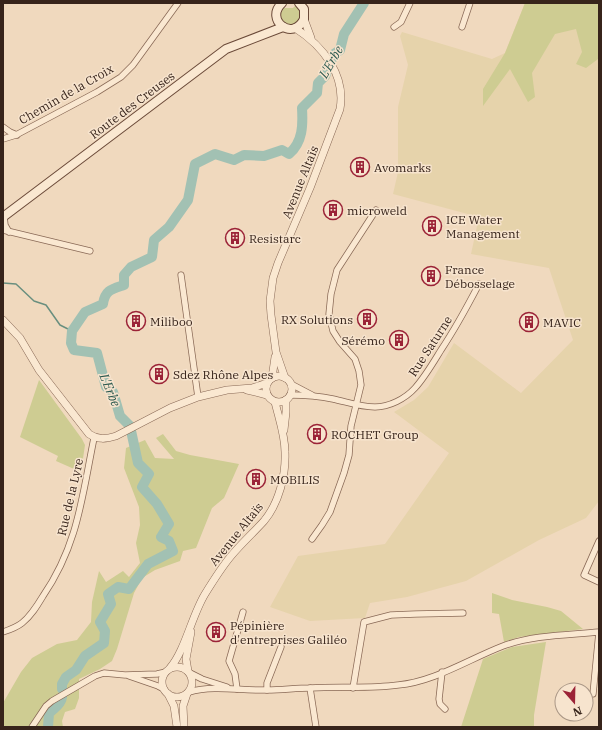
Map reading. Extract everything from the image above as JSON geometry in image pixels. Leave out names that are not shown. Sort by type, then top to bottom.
[{"type":"main road","points":[[226,49],[237,40],[268,26],[276,16],[278,8],[282,3]]},
{"type":"main road","points":[[276,16],[280,24],[283,26],[289,29],[295,28],[301,25],[304,19],[303,5]]},
{"type":"main road","name":"Route des Creuses","points":[[4,217],[226,49],[283,26]]},
{"type":"street","name":"Chemin de la Croix","points":[[4,139],[17,135],[97,92],[121,76],[133,64],[178,3]]},
{"type":"street","points":[[394,27],[401,22],[410,3]]},
{"type":"street","points":[[462,27],[470,3]]},
{"type":"street","points":[[304,19],[312,40]]},
{"type":"street","points":[[295,28],[312,40]]},
{"type":"street","name":"Avenue Altaïs","points":[[285,378],[276,352],[270,301],[273,278],[278,262],[310,188],[340,109],[341,92],[333,66],[312,40]]},
{"type":"street","points":[[3,127],[17,135]]},
{"type":"street","points":[[3,127],[4,139]]},
{"type":"street","points":[[312,539],[330,512],[342,481],[349,455],[351,426],[361,386],[359,371],[355,359],[340,342],[333,331],[328,314],[331,294],[337,270],[376,210]]},
{"type":"street","points":[[4,217],[5,225],[9,232]]},
{"type":"street","points":[[3,230],[90,251]]},
{"type":"street","points":[[181,275],[198,397]]},
{"type":"street","name":"Rue Saturne","points":[[288,397],[314,396],[334,399],[356,406],[376,407],[388,405],[402,399],[415,388],[432,365],[464,314],[479,284]]},
{"type":"street","points":[[3,320],[20,338],[39,370],[89,434],[94,438],[108,438],[170,408],[198,397],[227,390],[259,386],[280,376],[285,378],[291,384],[292,389],[288,397],[282,402],[275,402],[267,395],[266,388],[270,381]]},
{"type":"street","name":"Avenue Altaïs","points":[[270,381],[276,352]]},
{"type":"street","name":"Rue Saturne","points":[[291,384],[314,396]]},
{"type":"street","points":[[241,389],[267,395]]},
{"type":"street","name":"Avenue Altaïs","points":[[168,670],[178,657],[200,602],[220,571],[239,547],[265,520],[273,505],[283,479],[285,466],[284,434],[288,397]]},
{"type":"street","name":"Avenue Altaïs","points":[[275,402],[284,434]]},
{"type":"street","name":"Rue de la Lyre","points":[[3,632],[22,623],[28,617],[53,581],[65,558],[80,513],[94,438]]},
{"type":"street","points":[[599,541],[584,575],[599,582]]},
{"type":"street","points":[[234,689],[235,674],[229,661],[243,612]]},
{"type":"street","points":[[353,688],[364,622],[391,615],[463,614]]},
{"type":"street","name":"Avenue Altaïs","points":[[189,672],[186,659],[193,620]]},
{"type":"street","points":[[125,675],[158,686],[176,697],[206,688],[267,690],[353,688],[399,685],[414,682],[442,672],[503,646],[524,640],[599,632],[594,684]]},
{"type":"street","points":[[267,690],[267,683],[281,647]]},
{"type":"street","points":[[32,727],[46,706],[61,695],[104,673],[125,675],[157,674],[179,666],[202,679],[234,689]]},
{"type":"street","points":[[168,670],[162,680],[165,691],[174,706],[177,727]]},
{"type":"street","points":[[184,727],[183,706],[192,683],[189,672]]},
{"type":"street","points":[[442,672],[439,699],[440,704],[445,709]]},
{"type":"street","points":[[310,688],[316,727]]},
{"type":"shaded area","points":[[525,3],[599,3],[599,501],[586,518],[539,540],[466,581],[407,597],[370,603],[365,618],[310,621],[270,607],[298,556],[385,544],[449,453],[394,412],[414,400],[428,387],[454,343],[521,393],[573,340],[549,268],[471,254],[479,217],[393,194],[398,172],[398,107],[408,65],[400,36],[402,32],[492,59],[505,53]]},
{"type":"shaded area","points":[[525,3],[599,3],[599,60],[598,59],[586,68],[576,64],[582,52],[576,29],[555,34],[532,73],[535,97],[528,102],[510,69],[483,106],[483,89],[505,53]]},
{"type":"shaded area","points":[[295,6],[301,14],[300,18],[294,24],[286,24],[281,18],[282,10],[284,8],[293,8]]},
{"type":"shaded area","points":[[39,380],[85,445],[81,472],[56,461],[58,456],[20,437]]},
{"type":"shaded area","points":[[163,434],[176,451],[239,464],[224,498],[212,508],[196,548],[183,551],[180,561],[155,570],[142,578],[134,593],[112,661],[100,669],[79,679],[79,698],[75,709],[65,712],[62,721],[63,727],[3,727],[3,703],[21,672],[32,658],[57,644],[77,640],[91,622],[92,602],[99,571],[106,582],[123,571],[129,577],[140,563],[136,543],[140,525],[139,507],[124,468],[126,448],[145,440],[155,458],[174,459],[156,438]]},
{"type":"shaded area","points":[[492,593],[512,600],[561,611],[583,629],[519,637],[504,642],[499,614],[492,613]]},
{"type":"shaded area","points":[[546,642],[534,715],[534,727],[461,727],[483,659],[512,647]]},
{"type":"waterway","name":"L'Erbe","points":[[62,689],[62,684],[66,677],[76,670],[85,656],[104,643],[105,631],[100,622],[111,604],[108,594],[118,587],[129,589],[148,564],[173,551],[169,541],[161,537],[169,524],[157,504],[142,487],[149,474],[138,463],[130,426],[120,416],[113,392],[106,387],[97,353],[74,350],[71,343],[72,331],[85,312],[103,304],[107,293],[124,285],[124,275],[131,267],[152,257],[154,240],[169,227],[188,200],[195,164],[215,154],[234,160],[244,155],[264,156],[282,150],[289,154],[294,149],[300,139],[302,108],[317,93],[318,83],[325,76],[334,54],[340,50],[344,34],[364,3]]},
{"type":"waterway","points":[[3,283],[16,284],[34,301],[46,305],[60,325],[72,331]]},
{"type":"waterway","name":"L'Erbe","points":[[48,727],[49,713],[59,704],[62,697]]},
{"type":"place","name":"Avomarks","points":[[360,167]]},
{"type":"place","name":"microweld","points":[[333,210]]},
{"type":"place","name":"ICE Water Management","points":[[432,226]]},
{"type":"place","name":"Resistarc","points":[[235,238]]},
{"type":"place","name":"France Débosselage","points":[[431,276]]},
{"type":"place","name":"RX Solutions","points":[[367,319]]},
{"type":"place","name":"Miliboo","points":[[136,321]]},
{"type":"place","name":"MAVIC","points":[[529,322]]},
{"type":"place","name":"Sérémo","points":[[399,340]]},
{"type":"place","name":"Sdez Rhône Alpes","points":[[159,374]]},
{"type":"place","name":"ROCHET Group","points":[[317,434]]},
{"type":"place","name":"MOBILIS","points":[[256,479]]},
{"type":"place","name":"Pépinière d'entreprises Galiléo","points":[[216,632]]}]
